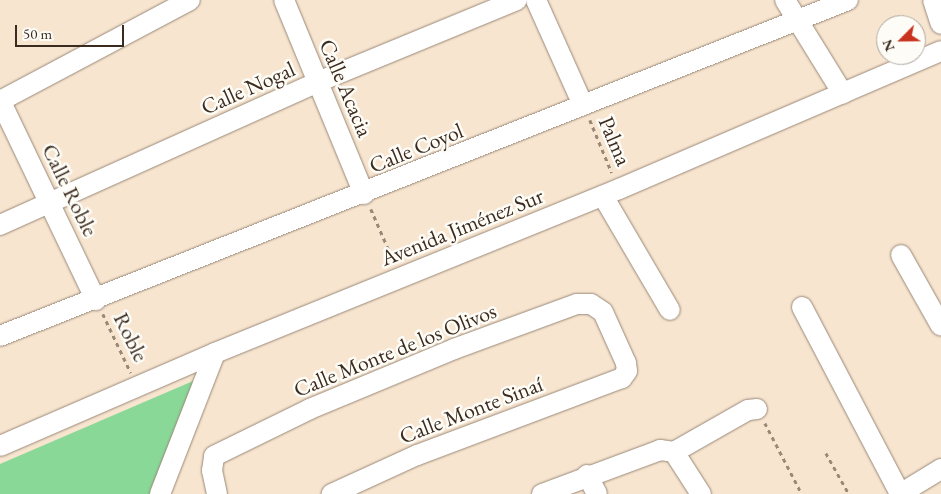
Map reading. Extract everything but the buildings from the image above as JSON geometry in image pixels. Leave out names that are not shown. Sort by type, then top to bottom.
[{"type":"street","points":[[0,101],[190,0]]},
{"type":"street","name":"Calle Acacia","points":[[284,0],[364,194]]},
{"type":"street","name":"Calle Nogal","points":[[0,225],[318,82],[517,0]]},
{"type":"street","points":[[536,0],[583,105]]},
{"type":"street","points":[[785,0],[843,94]]},
{"type":"street","name":"Calle Coyol","points":[[0,336],[364,194],[848,0]]},
{"type":"street","points":[[933,0],[941,24]]},
{"type":"street","name":"Avenida Jiménez Sur","points":[[0,446],[139,388],[215,353],[611,193],[941,51]]},
{"type":"street","name":"Calle Roble","points":[[0,101],[96,300]]},
{"type":"street","points":[[611,193],[670,310]]},
{"type":"street","points":[[901,255],[941,326]]},
{"type":"street","name":"Calle Monte de los Olivos","points":[[217,494],[212,471],[214,456],[310,409],[454,349],[577,304],[599,307],[627,371]]},
{"type":"street","points":[[802,307],[900,494],[941,469]]},
{"type":"street","points":[[160,494],[215,353]]},
{"type":"street","name":"Calle Monte Sinaí","points":[[332,494],[417,455],[622,378],[627,371]]},
{"type":"street","points":[[542,494],[587,475],[660,450],[674,452],[748,410],[757,409]]},
{"type":"street","points":[[674,452],[701,494]]},
{"type":"street","points":[[587,475],[597,494]]},
{"type":"path","name":"Palma","points":[[583,105],[611,193]]},
{"type":"path","points":[[364,194],[400,277]]},
{"type":"path","name":"Roble","points":[[96,300],[139,388]]},
{"type":"path","points":[[757,409],[802,494]]},
{"type":"path","points":[[826,453],[849,494]]},
{"type":"green space","points":[[200,378],[156,494],[0,494],[0,464]]}]
